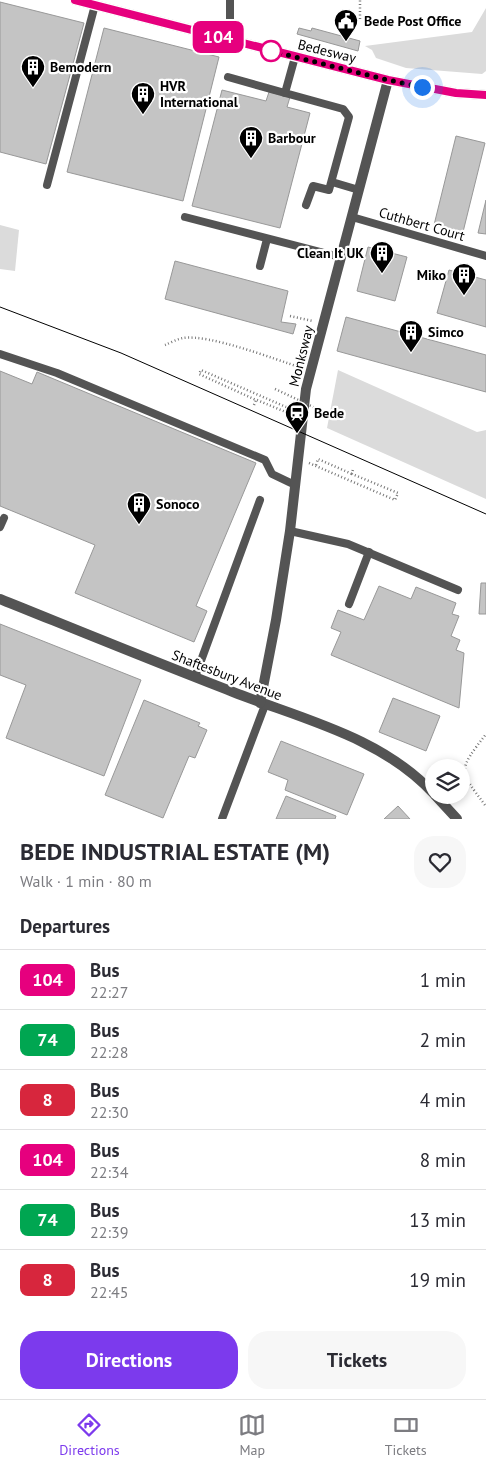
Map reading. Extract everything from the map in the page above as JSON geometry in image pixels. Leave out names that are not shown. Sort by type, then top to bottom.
[{"type":"street","name":"Bedesway","points":[[75,0],[388,80],[456,93],[486,95]]},
{"type":"street","name":"Monksway","points":[[262,704],[290,531],[306,389],[388,80]]},
{"type":"street","name":"Shaftesbury Avenue","points":[[0,599],[262,704],[360,740],[400,765],[425,786]]},
{"type":"street","name":"Shaftesbury Avenue","points":[[443,804],[457,819]]},
{"type":"lane","points":[[230,0],[230,40]]},
{"type":"lane","points":[[47,185],[95,5]]},
{"type":"lane","points":[[285,92],[295,57]]},
{"type":"lane","points":[[228,77],[344,109],[348,112],[349,118],[329,190],[313,186],[306,205]]},
{"type":"lane","points":[[332,182],[359,190]]},
{"type":"lane","points":[[185,217],[340,257]]},
{"type":"lane","name":"Cuthbert Court","points":[[352,217],[486,256]]},
{"type":"lane","points":[[260,266],[267,239]]},
{"type":"lane","points":[[0,354],[57,372],[265,460],[272,474],[295,486]]},
{"type":"lane","points":[[195,677],[260,500]]},
{"type":"lane","points":[[0,527],[4,518]]},
{"type":"lane","points":[[290,531],[348,544],[458,590]]},
{"type":"lane","points":[[349,604],[369,552]]},
{"type":"lane","points":[[222,819],[262,704]]},
{"type":"path","points":[[360,0],[360,19]]},
{"type":"path","points":[[290,316],[323,323]]},
{"type":"path","points":[[165,345],[183,338],[203,339],[228,344],[311,371]]},
{"type":"path","points":[[290,409],[288,413],[199,374],[201,370],[303,414]]},
{"type":"path","points":[[276,389],[324,412]]},
{"type":"path","points":[[254,405],[256,400]]},
{"type":"path","points":[[302,460],[396,500],[398,494],[318,459],[316,465]]},
{"type":"path","points":[[352,474],[353,469]]},
{"type":"path","points":[[485,806],[466,779],[464,771],[467,761],[486,734]]},
{"type":"shaded area","points":[[486,8],[486,71],[482,74],[406,68],[376,58],[372,50],[365,46],[472,32]]},
{"type":"shaded area","points":[[0,225],[19,230],[15,271],[0,269]]},
{"type":"shaded area","points":[[338,370],[477,432],[486,430],[486,499],[327,428]]},
{"type":"building","name":"Bemodern","points":[[0,2],[84,23],[46,164],[0,152]]},
{"type":"building","name":"HVR International","points":[[104,28],[219,57],[183,201],[67,172]]},
{"type":"building","points":[[299,28],[311,31],[312,28],[360,41],[358,51],[297,34]]},
{"type":"building","name":"Barbour","points":[[222,90],[266,101],[269,92],[290,97],[287,107],[310,113],[280,228],[192,206]]},
{"type":"building","points":[[456,136],[485,143],[463,232],[434,225]]},
{"type":"building","points":[[486,200],[486,234],[478,233]]},
{"type":"building","name":"Clean It UK","points":[[368,247],[407,257],[395,301],[357,291]]},
{"type":"building","points":[[175,261],[288,291],[281,322],[296,324],[293,334],[165,299]]},
{"type":"building","name":"Miko","points":[[449,270],[486,280],[486,327],[437,313]]},
{"type":"building","name":"Simco","points":[[346,317],[486,355],[486,392],[337,351]]},
{"type":"building","name":"Sonoco","points":[[0,371],[32,384],[37,372],[256,463],[196,606],[207,611],[194,642],[75,593],[95,545],[0,506]]},
{"type":"building","points":[[481,583],[486,583],[486,614],[479,614]]},
{"type":"building","points":[[379,586],[411,599],[416,587],[456,603],[452,614],[459,616],[451,636],[460,640],[456,650],[464,653],[459,708],[331,655],[341,632],[331,628],[338,610],[364,620]]},
{"type":"building","points":[[0,624],[141,680],[104,776],[6,738],[26,685],[0,675]]},
{"type":"building","points":[[393,698],[440,716],[426,751],[379,732]]},
{"type":"building","points":[[144,700],[200,723],[198,726],[207,730],[195,758],[189,756],[163,818],[105,795]]},
{"type":"building","points":[[281,741],[364,774],[347,815],[285,790],[288,780],[268,772]]},
{"type":"building","points":[[286,796],[336,816],[335,819],[276,819]]},
{"type":"building","points":[[398,806],[410,819],[384,819]]},
{"type":"tram line","points":[[0,307],[121,353],[486,514]]},
{"type":"bus line","name":"104","points":[[75,0],[388,80],[456,93],[486,95]]},
{"type":"place","name":"Bede Post Office","points":[[346,42]]},
{"type":"place","name":"Bemodern","points":[[33,88]]},
{"type":"place","name":"HVR International","points":[[143,115]]},
{"type":"place","name":"Barbour","points":[[251,159]]},
{"type":"place","name":"Clean It UK","points":[[382,274]]},
{"type":"place","name":"Miko","points":[[464,296]]},
{"type":"place","name":"Simco","points":[[411,353]]},
{"type":"place","name":"Bede","points":[[297,434]]},
{"type":"place","name":"Sonoco","points":[[139,525]]},
{"type":"route","points":[[271,51],[422,87]]}]
